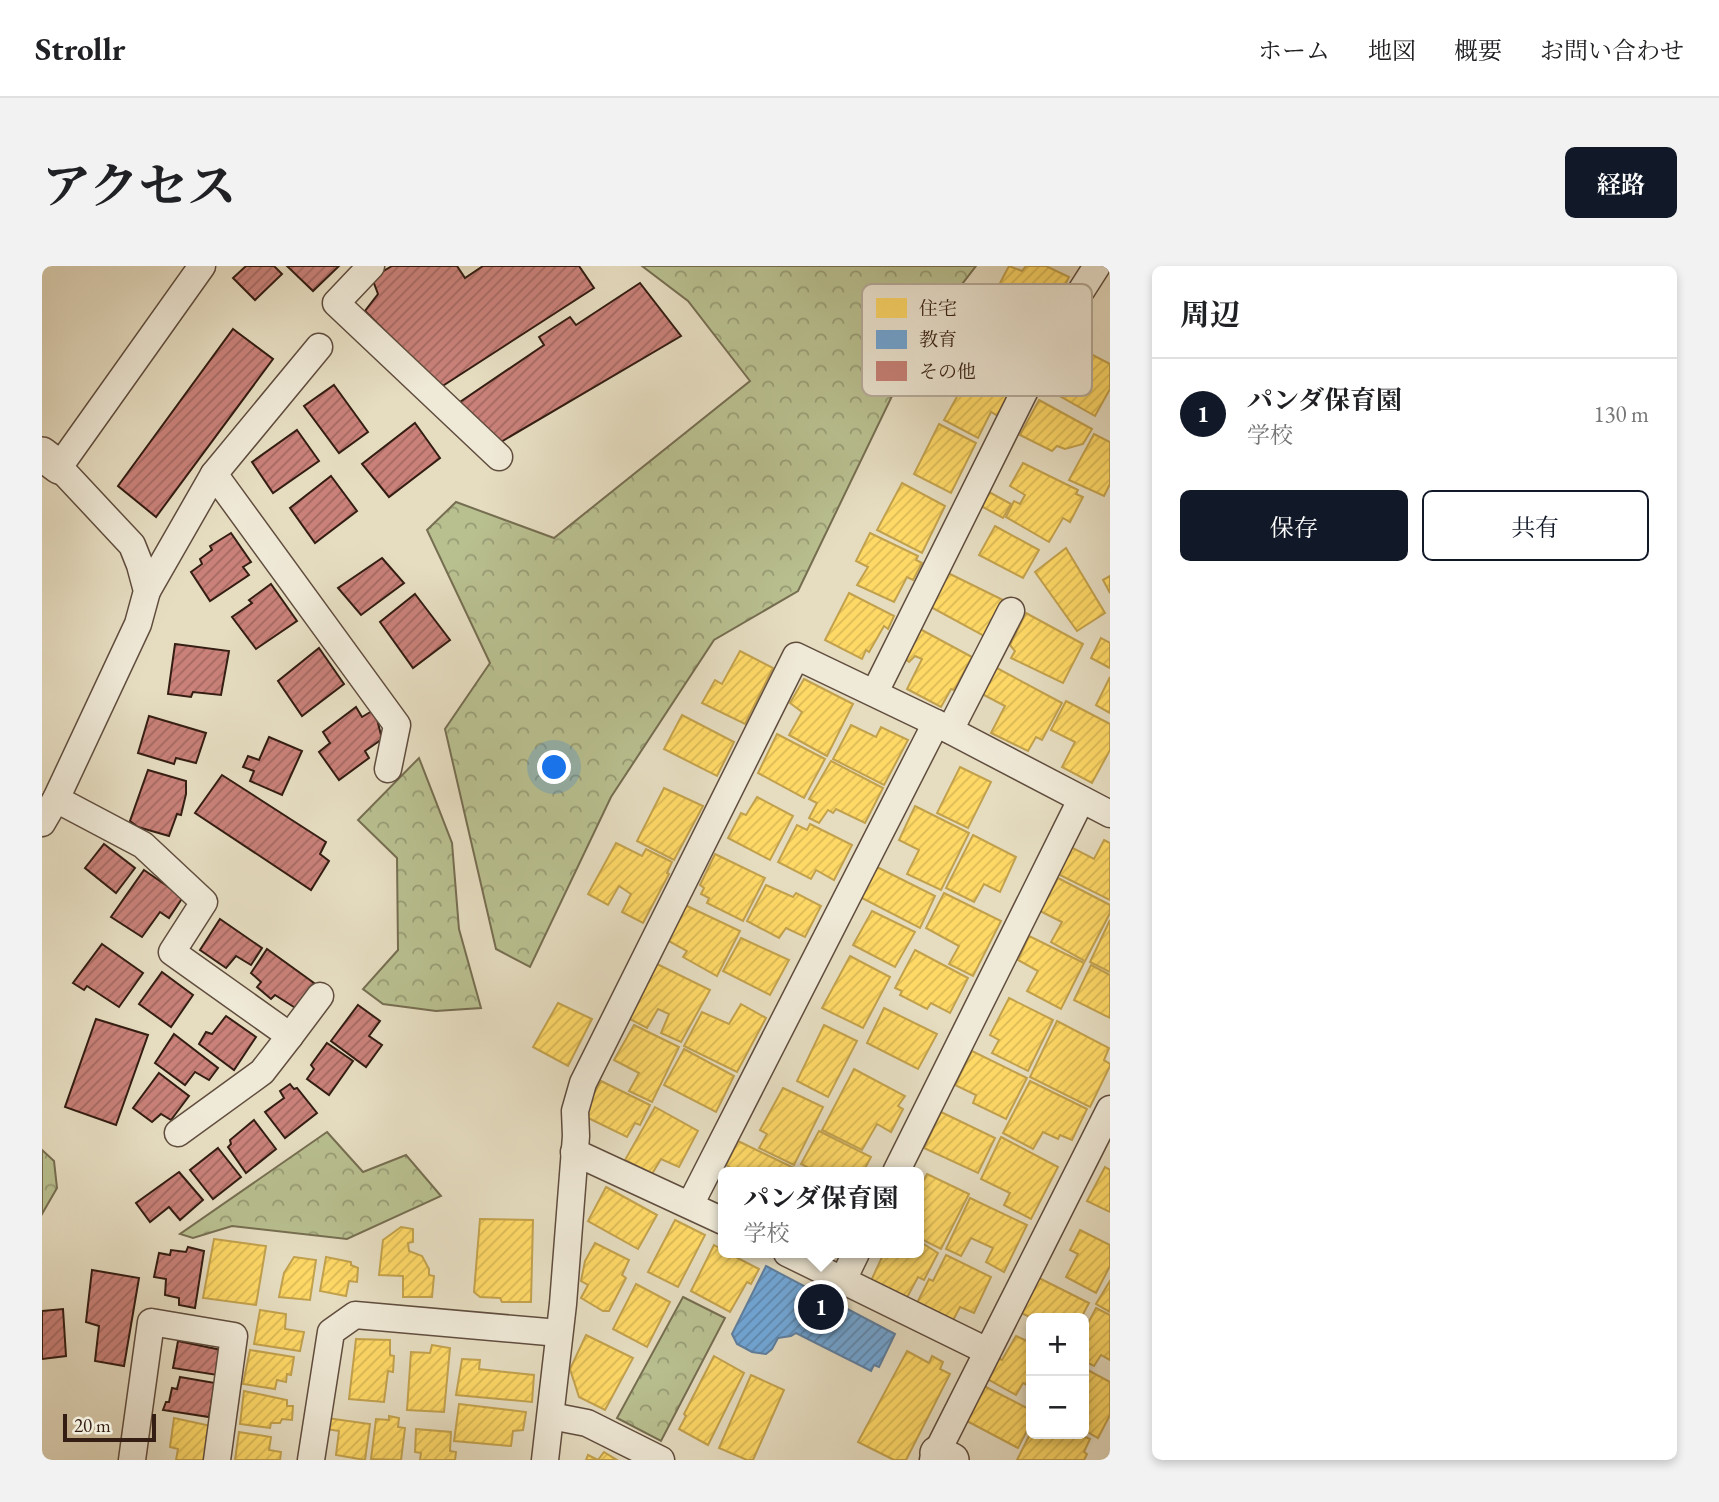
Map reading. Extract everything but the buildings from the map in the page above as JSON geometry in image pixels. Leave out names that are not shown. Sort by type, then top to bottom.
[{"type":"street","points":[[147,591],[132,545],[51,461],[202,266]]},
{"type":"street","points":[[370,266],[336,303],[499,457]]},
{"type":"street","points":[[1086,284],[1097,266]]},
{"type":"street","points":[[42,823],[56,799],[138,624],[147,591],[214,474],[319,347]]},
{"type":"street","points":[[875,692],[1022,396]]},
{"type":"street","points":[[214,474],[397,725],[388,769]]},
{"type":"street","points":[[690,1205],[943,727],[1012,611]]},
{"type":"street","points":[[545,1460],[564,1304],[575,1111],[583,1083],[796,656],[875,692],[1110,814]]},
{"type":"street","points":[[56,799],[143,845],[204,902],[172,952],[290,1036]]},
{"type":"street","points":[[898,1167],[1081,800]]},
{"type":"street","points":[[178,1133],[262,1072],[320,996]]},
{"type":"street","points":[[941,1458],[987,1351],[1110,1109]]},
{"type":"street","points":[[574,1152],[718,1219]]},
{"type":"street","points":[[798,1258],[987,1351]]},
{"type":"street","points":[[843,1280],[854,1258]]},
{"type":"street","points":[[311,1460],[331,1332],[355,1315],[559,1333]]},
{"type":"street","points":[[132,1460],[151,1322],[234,1336],[217,1460]]},
{"type":"street","points":[[551,1416],[587,1423],[661,1460]]},
{"type":"green space","points":[[642,266],[976,266],[962,284],[862,284],[862,396],[892,396],[798,591],[714,640],[611,797],[530,967],[496,949],[445,729],[490,663],[427,530],[456,502],[554,538],[750,381],[688,301]]},
{"type":"green space","points":[[419,758],[452,843],[459,929],[481,1008],[436,1011],[383,1004],[363,989],[398,950],[397,858],[358,820]]},
{"type":"green space","points":[[327,1132],[363,1172],[406,1155],[441,1196],[347,1239],[232,1226],[193,1238],[180,1234]]},
{"type":"green space","points":[[42,1150],[54,1161],[57,1188],[42,1214]]},
{"type":"green space","points":[[683,1297],[725,1318],[661,1441],[617,1418]]},
{"type":"place","name":"パンダ保育園","points":[[821,1307]]}]
